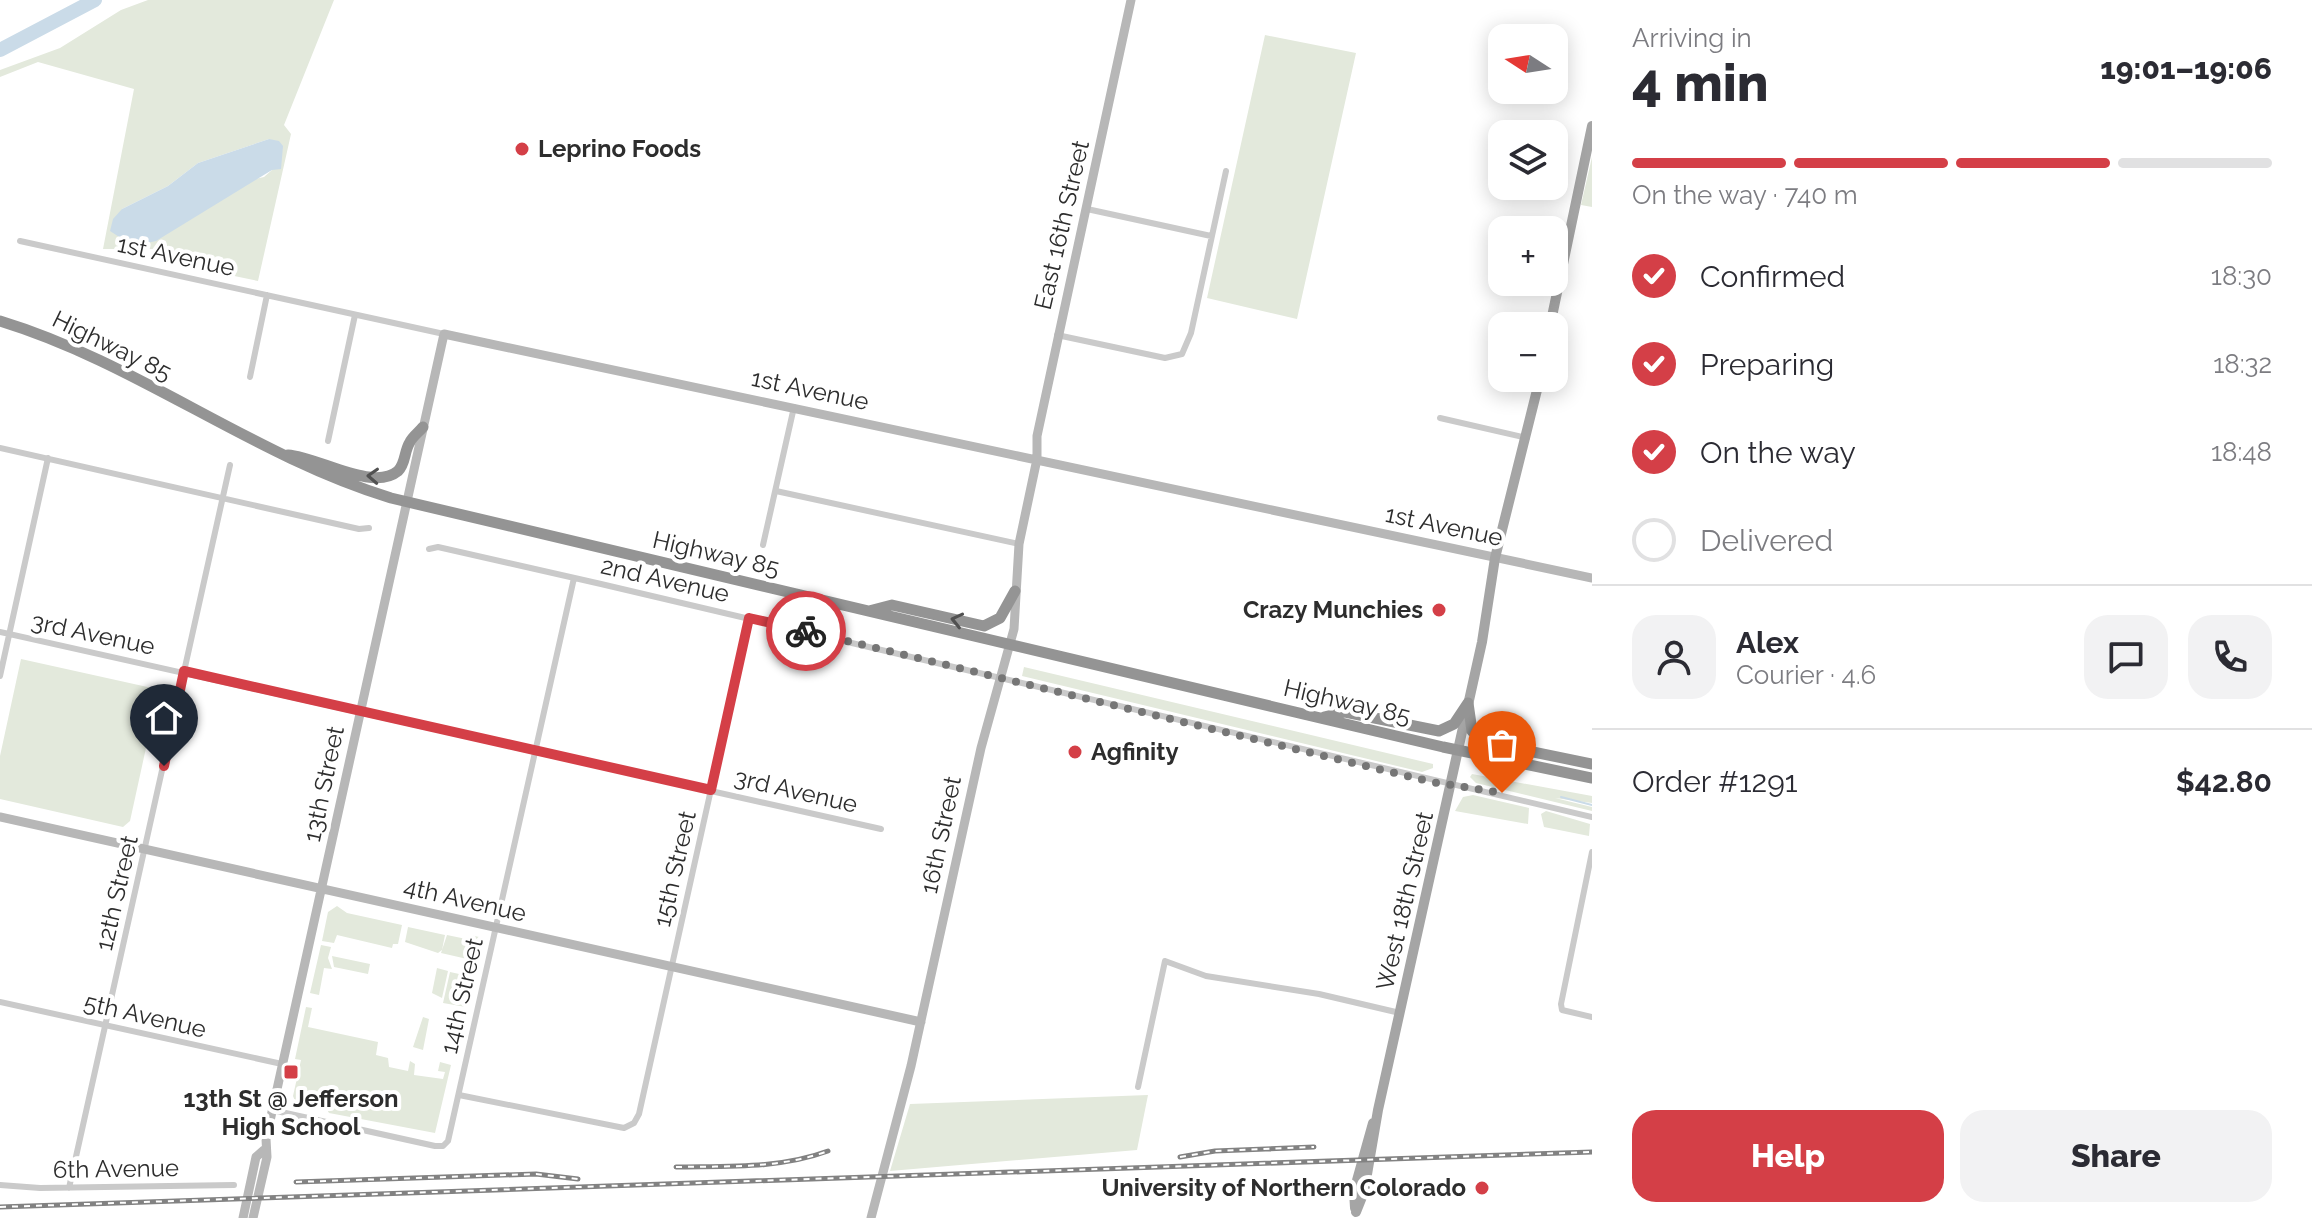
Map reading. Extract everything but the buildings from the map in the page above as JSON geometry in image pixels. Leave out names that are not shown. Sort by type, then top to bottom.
[{"type":"highway","name":"Highway 85","points":[[0,321],[113,367],[279,455],[331,478],[406,502],[1457,750],[1592,778]]},
{"type":"highway","points":[[279,455],[307,456],[363,477],[384,478],[401,467],[410,441],[423,427]]},
{"type":"highway","points":[[867,612],[892,605],[984,626],[1000,618],[1015,591]]},
{"type":"highway","points":[[1321,718],[1345,712],[1439,731],[1454,724],[1468,703]]},
{"type":"highway","points":[[1468,703],[1472,731],[1485,742],[1592,764]]},
{"type":"main road","points":[[1553,312],[1592,126]]},
{"type":"main road","name":"West 18th Street","points":[[1356,1215],[1354,1191],[1378,1110],[1451,785],[1495,558],[1537,392]]},
{"type":"street","name":"East 16th Street","points":[[1037,459],[1037,436],[1057,335],[1131,0]]},
{"type":"street","points":[[1057,335],[1165,358],[1182,354],[1189,344],[1226,171]]},
{"type":"street","points":[[1087,209],[1211,236]]},
{"type":"street","name":"1st Avenue","points":[[20,241],[1592,578]]},
{"type":"street","points":[[250,377],[267,295]]},
{"type":"street","points":[[328,441],[355,315]]},
{"type":"street","name":"13th Street","points":[[253,1218],[267,1157],[264,1150],[272,1110],[444,334]]},
{"type":"street","points":[[763,545],[794,407]]},
{"type":"street","points":[[1440,418],[1527,438]]},
{"type":"street","points":[[0,448],[359,529],[369,528]]},
{"type":"street","points":[[0,676],[48,458]]},
{"type":"street","name":"16th Street","points":[[871,1218],[921,1022],[981,748],[1011,646],[1019,544],[1037,459]]},
{"type":"street","name":"12th Street","points":[[69,1188],[230,465]]},
{"type":"street","points":[[776,491],[1019,544]]},
{"type":"street","name":"2nd Avenue","points":[[429,549],[438,547],[749,618],[1451,785],[1502,793],[1592,817]]},
{"type":"street","name":"14th Street","points":[[272,1110],[435,1146],[443,1146],[448,1141],[574,578]]},
{"type":"street","name":"15th Street","points":[[459,1095],[624,1128],[639,1114],[749,618]]},
{"type":"street","name":"3rd Avenue","points":[[0,632],[881,829]]},
{"type":"street","name":"4th Avenue","points":[[0,817],[921,1022]]},
{"type":"street","points":[[1592,852],[1561,1004],[1562,1010],[1592,1017]]},
{"type":"street","points":[[1138,1087],[1165,961],[1206,976],[1319,994],[1400,1013]]},
{"type":"street","name":"5th Avenue","points":[[0,1002],[282,1064]]},
{"type":"street","name":"13th Street","points":[[243,1218],[256,1157],[264,1150]]},
{"type":"street","name":"6th Avenue","points":[[0,1185],[69,1188],[234,1185]]},
{"type":"shaded area","points":[[148,0],[334,0],[284,125],[291,134],[258,281],[162,261],[164,249],[103,249],[134,89],[38,62],[0,77],[0,70],[60,48],[121,10]],"holes":[[[269,139],[272,170],[264,177],[122,209],[168,186],[198,163]]]},
{"type":"shaded area","points":[[1265,35],[1356,53],[1297,319],[1207,298]]},
{"type":"shaded area","points":[[1592,157],[1592,207],[1581,205]]},
{"type":"shaded area","points":[[21,659],[152,688],[158,693],[130,821],[123,827],[0,799],[0,756]]},
{"type":"shaded area","points":[[1024,667],[1433,764],[1433,768],[1422,772],[1022,676]]},
{"type":"shaded area","points":[[1472,774],[1592,796],[1592,803],[1555,798],[1592,807],[1592,811],[1476,783],[1470,777]]},
{"type":"shaded area","points":[[1473,795],[1529,808],[1528,824],[1455,811],[1463,797]]},
{"type":"shaded area","points":[[1546,811],[1590,824],[1589,836],[1544,827],[1541,814]]},
{"type":"shaded area","points":[[337,906],[347,913],[402,925],[398,944],[393,944],[392,948],[337,935],[334,943],[322,941],[328,912]]},
{"type":"shaded area","points":[[408,927],[445,935],[442,950],[438,953],[405,942]]},
{"type":"shaded area","points":[[447,935],[471,940],[470,935],[479,937],[476,961],[441,953]]},
{"type":"shaded area","points":[[321,945],[331,947],[328,958],[332,969],[324,968],[319,995],[310,993]]},
{"type":"shaded area","points":[[332,956],[370,964],[368,974],[334,967]]},
{"type":"shaded area","points":[[437,968],[448,971],[442,998],[432,993]]},
{"type":"shaded area","points":[[450,972],[473,977],[466,1007],[443,1003]]},
{"type":"shaded area","points":[[306,1007],[312,1008],[308,1027],[378,1042],[376,1055],[388,1058],[389,1067],[408,1071],[410,1061],[415,1064],[414,1075],[443,1079],[445,1072],[438,1071],[440,1062],[451,1065],[435,1133],[329,1113],[326,1108],[295,1101],[293,1096],[301,1060],[295,1059]]},
{"type":"shaded area","points":[[423,1017],[429,1019],[423,1050],[413,1047]]},
{"type":"shaded area","points":[[452,1018],[463,1018],[455,1054],[449,1052],[456,1022]]},
{"type":"shaded area","points":[[1148,1095],[1137,1150],[890,1171],[910,1104]]},
{"type":"water","points":[[269,139],[279,141],[283,146],[281,169],[272,170],[156,241],[133,246],[110,231],[113,219],[122,209],[168,186],[198,163]]},
{"type":"waterway","points":[[0,50],[95,0]]},
{"type":"waterway","points":[[1561,797],[1592,805]]},
{"type":"railway","points":[[1180,1157],[1215,1151],[1314,1147]]},
{"type":"railway","points":[[676,1167],[772,1164],[828,1151]]},
{"type":"railway","points":[[0,1207],[1592,1152]]},
{"type":"railway","points":[[296,1182],[536,1174],[578,1179]]},
{"type":"way so far","points":[[806,631],[1432,782],[1502,793]]},
{"type":"place","name":"Leprino Foods","points":[[522,149]]},
{"type":"place","name":"Crazy Munchies","points":[[1439,610]]},
{"type":"place","name":"Agfinity","points":[[1075,752]]},
{"type":"place","name":"13th St @ Jefferson High School","points":[[291,1072]]},
{"type":"place","name":"University of Northern Colorado","points":[[1482,1188]]},
{"type":"route","points":[[164,766],[184,671],[711,790],[749,618],[806,631]]}]
